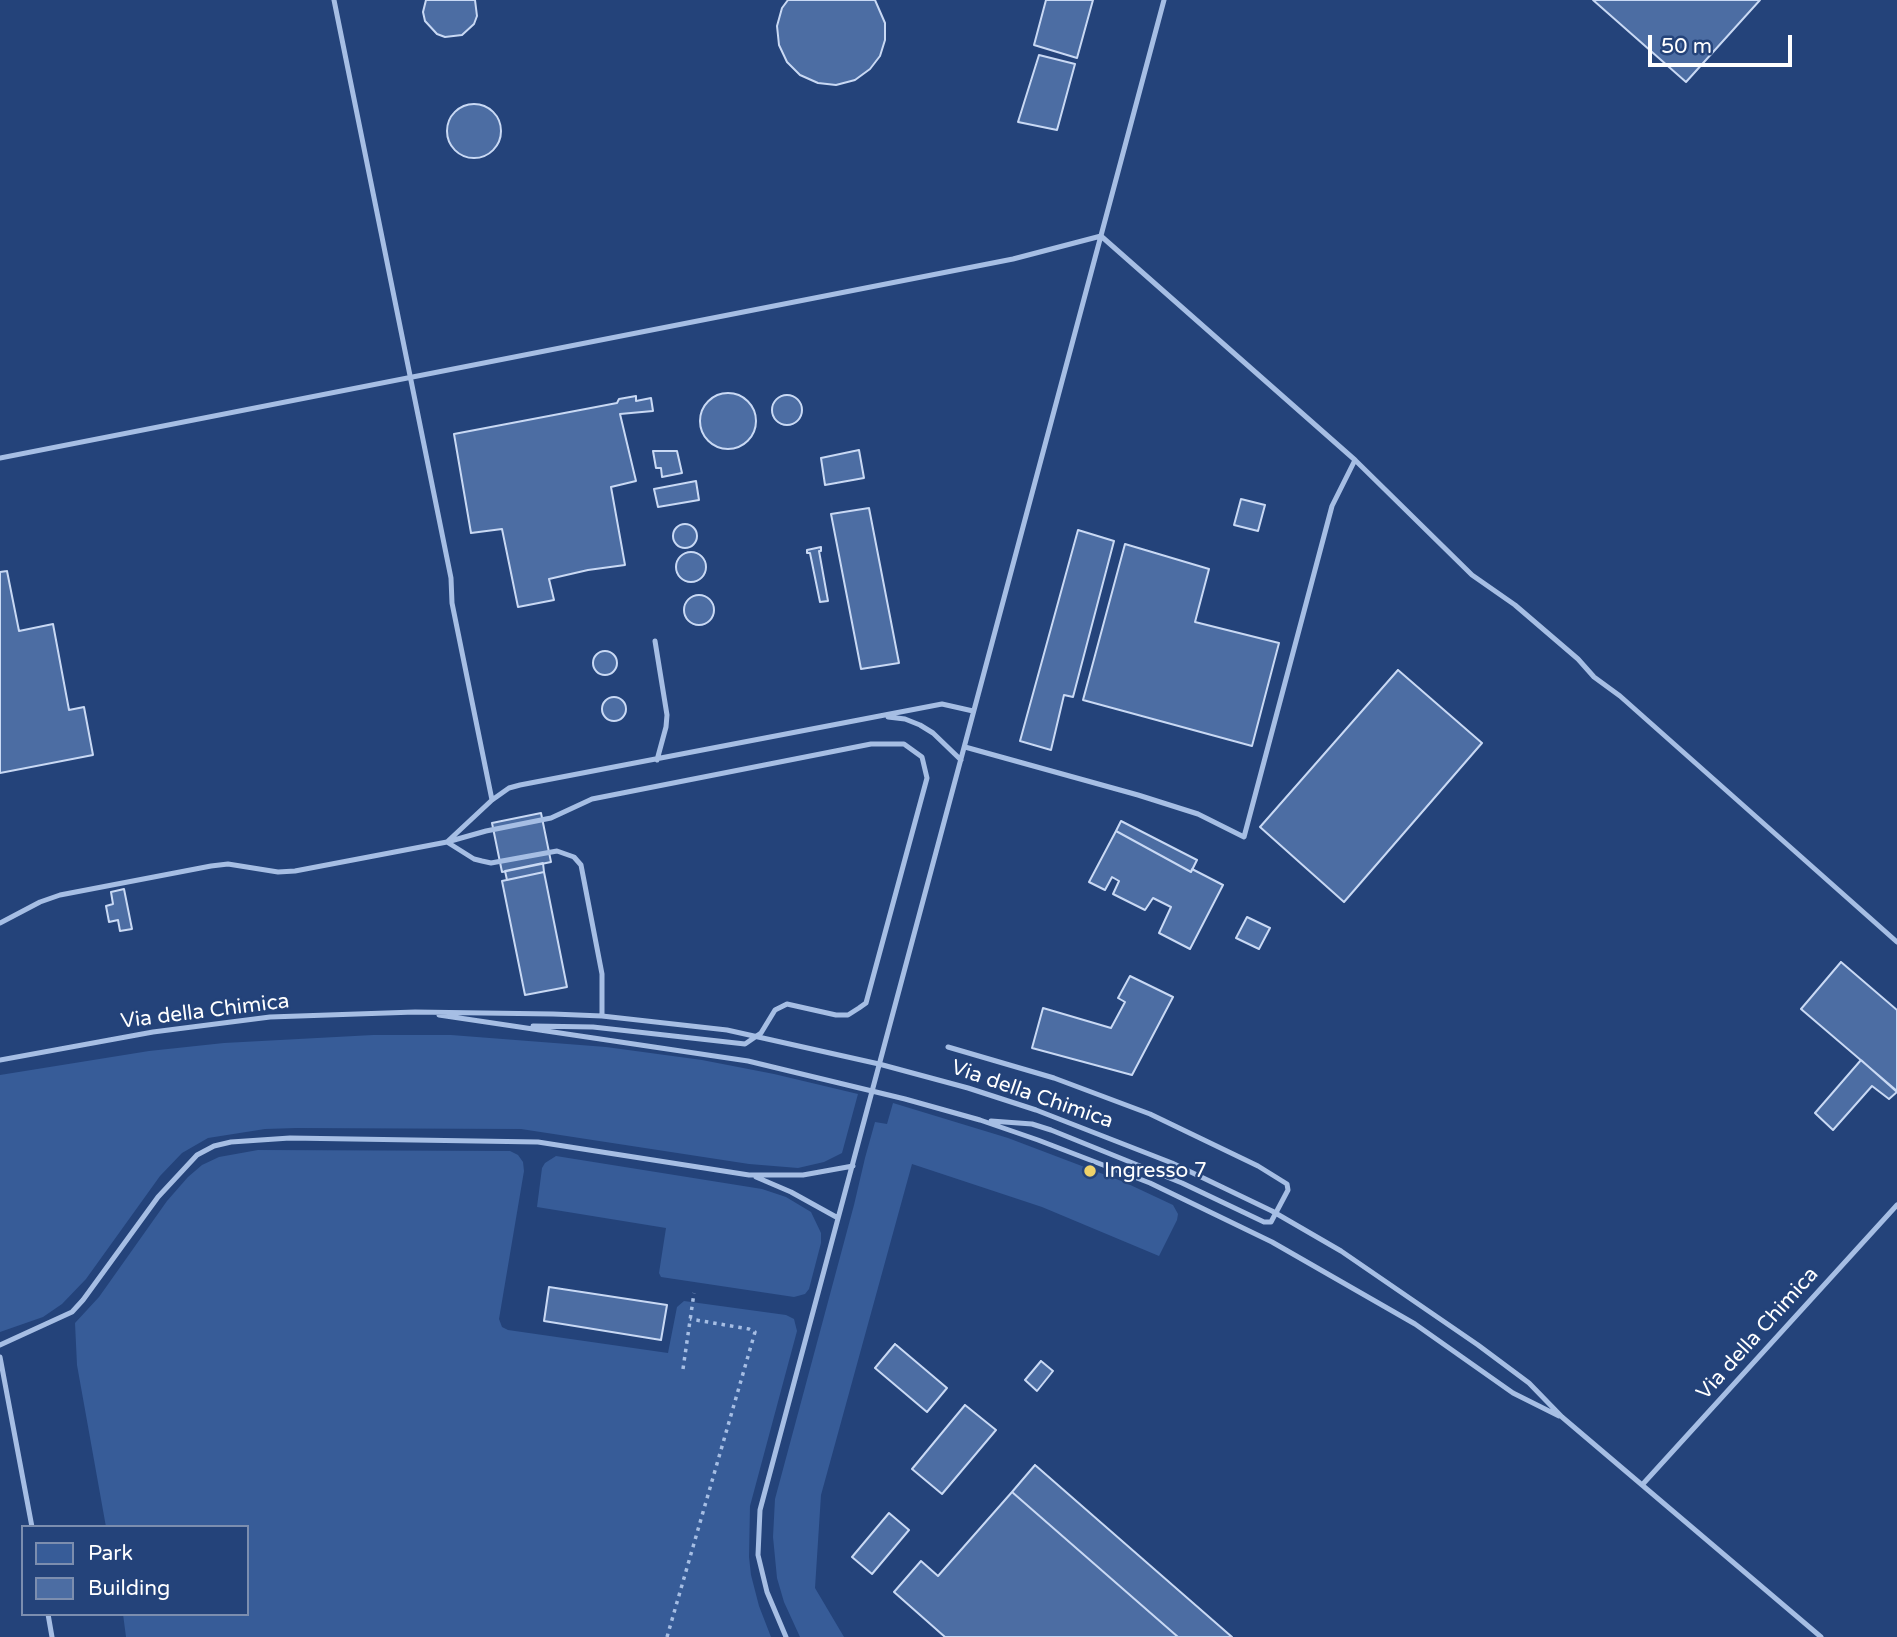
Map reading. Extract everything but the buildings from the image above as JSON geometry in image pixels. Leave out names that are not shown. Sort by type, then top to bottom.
[{"type":"lane","points":[[334,0],[451,578],[452,603],[492,800]]},
{"type":"lane","points":[[786,1637],[767,1592],[758,1555],[760,1510],[1164,0]]},
{"type":"lane","points":[[0,458],[1013,259],[1101,236]]},
{"type":"lane","points":[[1101,236],[1354,460],[1472,575],[1515,605],[1578,659],[1594,677],[1620,696],[1897,942]]},
{"type":"lane","points":[[965,747],[1198,814],[1244,837],[1332,506],[1354,460]]},
{"type":"lane","points":[[655,641],[667,715],[657,760]]},
{"type":"lane","points":[[447,842],[492,800],[509,788],[520,785],[942,704],[973,711]]},
{"type":"lane","points":[[881,716],[905,719],[920,725],[933,733],[961,760]]},
{"type":"lane","points":[[0,923],[40,902],[60,895],[228,864],[295,872],[551,818],[592,799],[885,742],[904,744],[922,757],[927,778],[866,1003],[848,1015],[836,1016],[787,1004],[775,1010],[761,1033],[745,1044],[593,1027],[513,1025]]},
{"type":"lane","points":[[447,842],[474,859],[491,863],[556,851],[574,857],[581,865],[602,974],[602,1016]]},
{"type":"lane","name":"Via della Chimica","points":[[415,1012],[713,1055],[873,1091],[980,1120],[1150,1183],[1262,1236],[1415,1324],[1513,1393],[1562,1417]]},
{"type":"lane","name":"Via della Chimica","points":[[0,1060],[153,1032],[270,1017],[415,1012],[602,1016],[727,1030],[968,1087],[1036,1110],[1172,1163],[1276,1213],[1341,1251],[1529,1383],[1562,1417],[1821,1637]]},
{"type":"lane","points":[[948,1047],[1101,1094],[1222,1147],[1287,1184],[1288,1190],[1271,1222],[1264,1222],[1159,1173],[1062,1134],[1032,1124],[980,1120]]},
{"type":"lane","points":[[0,1345],[72,1312],[158,1197],[189,1163],[205,1150],[231,1142],[290,1138],[538,1142],[750,1175],[803,1175],[853,1166]]},
{"type":"lane","points":[[750,1175],[791,1192],[838,1218]]},
{"type":"lane","name":"Via della Chimica","points":[[1642,1485],[1897,1205]]},
{"type":"lane","points":[[0,1357],[32,1525]]},
{"type":"lane","points":[[48,1616],[52,1637]]},
{"type":"path","points":[[682,1369],[694,1293]]},
{"type":"path","points":[[667,1637],[755,1332],[690,1319]]},
{"type":"green space","points":[[373,1035],[451,1035],[606,1047],[702,1060],[858,1094],[842,1153],[824,1162],[798,1168],[749,1164],[521,1129],[296,1128],[265,1129],[208,1138],[182,1153],[160,1176],[86,1279],[62,1304],[43,1317],[0,1332],[0,1075],[149,1051],[224,1043]]},
{"type":"green space","points":[[893,1103],[1008,1138],[1124,1182],[1173,1205],[1178,1214],[1177,1220],[1159,1256],[1042,1207],[912,1164],[821,1495],[815,1588],[844,1637],[800,1637],[784,1602],[777,1578],[773,1537],[775,1499],[875,1122],[887,1124]]},
{"type":"green space","points":[[258,1150],[510,1151],[518,1155],[523,1162],[524,1171],[499,1319],[502,1327],[508,1330],[668,1353],[677,1307],[684,1301],[786,1315],[794,1319],[797,1331],[750,1506],[751,1575],[771,1637],[126,1637],[123,1616],[248,1616],[248,1525],[106,1525],[77,1365],[75,1323],[99,1297],[167,1201],[202,1165],[219,1157]]},
{"type":"green space","points":[[556,1156],[762,1189],[786,1197],[811,1212],[821,1233],[809,1289],[805,1294],[794,1297],[661,1277],[659,1273],[666,1228],[537,1207],[542,1168]]},
{"type":"place","name":"Ingresso 7","points":[[1090,1171]]}]
